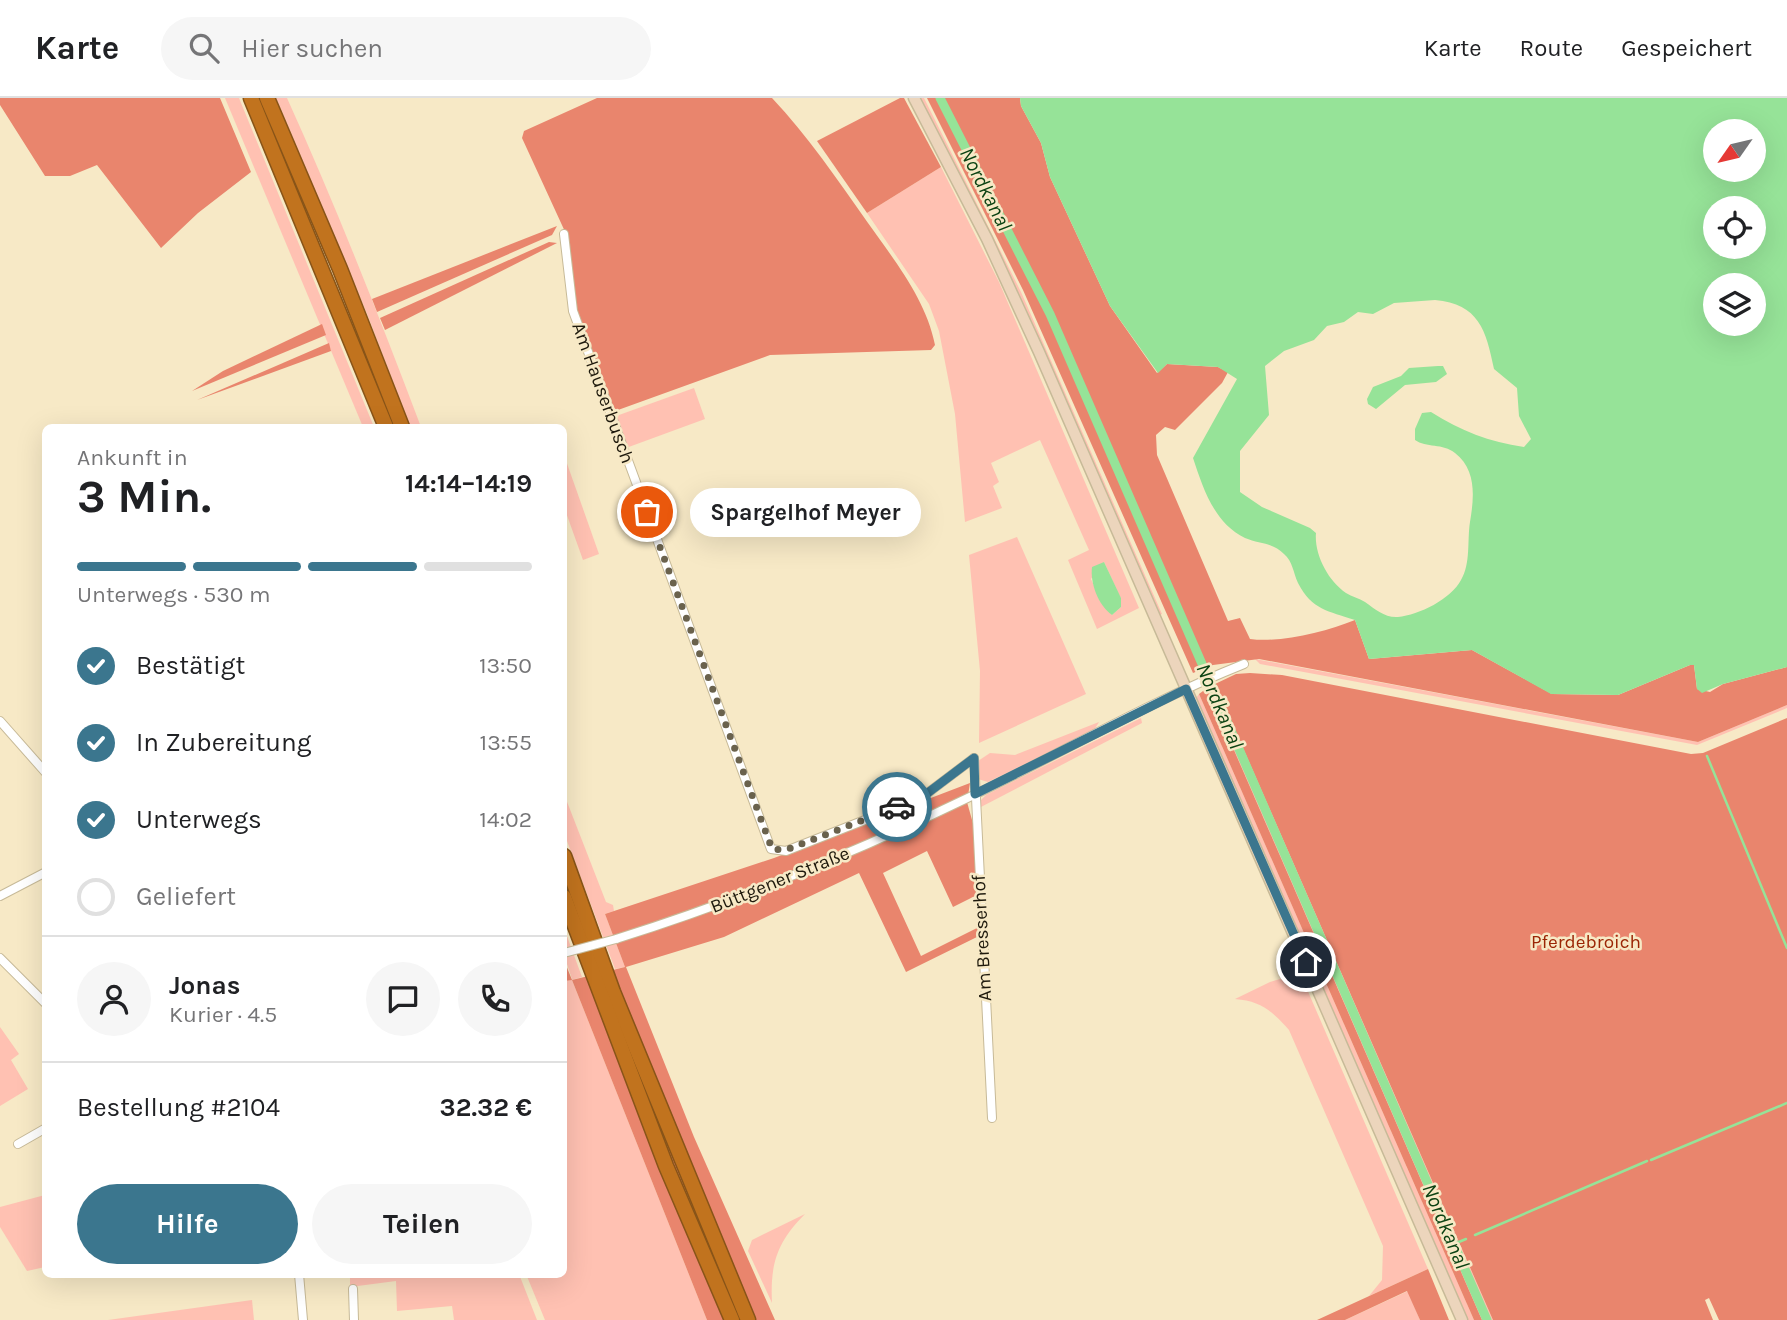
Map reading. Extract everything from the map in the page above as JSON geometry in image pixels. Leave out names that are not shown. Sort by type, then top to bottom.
[{"type":"highway","points":[[251,98],[385,424]]},
{"type":"highway","points":[[267,98],[340,269],[401,424]]},
{"type":"highway","points":[[567,864],[612,992],[739,1317]]},
{"type":"highway","points":[[567,905],[666,1166],[739,1317]]},
{"type":"main road","points":[[914,98],[971,205],[1019,306],[1182,691],[1306,962],[1462,1320]]},
{"type":"street","name":"Am Hauserbusch","points":[[564,234],[573,311],[772,849],[786,850],[921,798],[974,758]]},
{"type":"street","name":"Büttgener Straße","points":[[567,952],[684,918],[787,880],[975,794],[1182,691],[1244,664]]},
{"type":"street","points":[[0,721],[42,768]]},
{"type":"street","name":"Am Bresserhof","points":[[974,758],[992,1118]]},
{"type":"street","points":[[0,896],[42,874]]},
{"type":"street","points":[[0,958],[42,1000]]},
{"type":"street","points":[[18,1144],[42,1130]]},
{"type":"street","points":[[299,1278],[303,1320]]},
{"type":"street","points":[[353,1289],[354,1320]]},
{"type":"shaded area","points":[[225,98],[239,98],[373,424],[362,424]]},
{"type":"shaded area","points":[[276,98],[287,98],[357,261],[420,424],[409,424],[367,314]]},
{"type":"shaded area","points":[[920,98],[924,98],[1021,292],[1162,614],[1160,615],[1017,292]]},
{"type":"shaded area","points":[[1020,98],[1787,98],[1787,667],[1723,684],[1702,693],[1697,689],[1694,665],[1690,665],[1618,695],[1551,694],[1472,650],[1369,659],[1355,620],[1315,604],[1303,592],[1284,554],[1270,545],[1245,538],[1234,531],[1211,504],[1193,458],[1237,379],[1218,367],[1167,364],[1158,373],[1110,306],[1050,177],[1041,143],[1021,106]],"holes":[[[1435,300],[1462,307],[1478,321],[1488,342],[1494,369],[1517,388],[1519,416],[1531,439],[1524,447],[1499,442],[1464,430],[1431,412],[1422,413],[1415,429],[1415,440],[1455,453],[1470,476],[1473,494],[1467,559],[1461,580],[1442,600],[1406,616],[1389,616],[1348,594],[1333,582],[1317,550],[1316,533],[1310,528],[1262,507],[1240,492],[1240,451],[1269,415],[1265,366],[1284,351],[1314,340],[1327,326],[1344,322],[1358,312],[1373,314],[1394,303]]]},
{"type":"shaded area","points":[[941,167],[999,282],[1139,608],[1097,629],[1068,560],[1089,550],[1040,440],[991,463],[999,482],[993,486],[1002,508],[965,522],[955,414],[939,331],[929,304],[867,213]],"holes":[[[1104,562],[1121,599],[1121,607],[1112,615],[1103,605],[1091,579]]]},
{"type":"shaded area","points":[[1443,366],[1447,374],[1436,382],[1405,385],[1376,409],[1368,404],[1367,399],[1373,387],[1401,376],[1409,368]]},
{"type":"shaded area","points":[[694,388],[705,419],[626,448],[616,421],[619,415]]},
{"type":"shaded area","points":[[567,463],[599,554],[583,560],[567,515]]},
{"type":"shaded area","points":[[1017,537],[1086,694],[979,743],[980,671],[969,555]]},
{"type":"shaded area","points":[[1104,562],[1121,598],[1121,607],[1112,615],[1099,600],[1092,580],[1092,567]]},
{"type":"shaded area","points":[[1255,659],[1698,742],[1787,705],[1787,708],[1697,745],[1260,664]]},
{"type":"shaded area","points":[[1215,684],[1493,1320],[1482,1320],[1207,688]]},
{"type":"shaded area","points":[[1199,694],[1474,1320],[1466,1320],[1196,698]]},
{"type":"shaded area","points":[[1141,718],[1142,723],[979,808],[979,802],[986,795]]},
{"type":"shaded area","points":[[1099,722],[1093,732],[988,782],[978,779],[978,761],[990,753],[1015,755]]},
{"type":"shaded area","points":[[567,802],[606,902],[613,905],[614,911],[605,914],[625,967],[615,969],[567,841]]},
{"type":"shaded area","points":[[567,936],[582,977],[572,980],[707,1320],[545,1320],[528,1278],[567,1278],[567,980],[572,979],[567,964]]},
{"type":"shaded area","points":[[1300,973],[1428,1269],[1369,1296],[1382,1280],[1383,1246],[1289,1030],[1265,1008],[1235,999],[1270,982]]},
{"type":"shaded area","points":[[0,1027],[19,1054],[11,1060],[28,1089],[0,1106]]},
{"type":"shaded area","points":[[42,1196],[42,1268],[27,1271],[0,1227],[0,1207]]},
{"type":"shaded area","points":[[805,1214],[788,1234],[777,1254],[772,1277],[772,1303],[748,1251],[752,1240]]},
{"type":"shaded area","points":[[350,1278],[521,1278],[537,1320],[454,1320],[452,1306],[397,1311],[396,1281],[350,1287]]},
{"type":"shaded area","points":[[1408,1291],[1420,1320],[1345,1320]]},
{"type":"shaded area","points":[[252,1300],[254,1320],[108,1320]]},
{"type":"green space","points":[[0,98],[220,98],[251,172],[198,213],[161,248],[97,165],[70,176],[45,176],[0,105]]},
{"type":"green space","points":[[597,98],[772,98],[822,158],[898,266],[917,296],[931,328],[935,345],[931,350],[770,355],[618,410],[611,407],[576,310],[567,236],[522,138],[524,131]]},
{"type":"green space","points":[[904,98],[941,167],[867,213],[817,141]]},
{"type":"green space","points":[[927,98],[1020,98],[1021,106],[1041,143],[1050,177],[1110,306],[1157,373],[1167,364],[1218,367],[1228,372],[1222,383],[1175,430],[1165,427],[1156,435],[1157,455],[1228,621],[1240,618],[1250,639],[1303,636],[1355,620],[1369,659],[1472,650],[1552,694],[1618,695],[1690,665],[1694,665],[1697,689],[1710,692],[1723,684],[1787,667],[1787,705],[1698,742],[1259,659],[1213,665],[1193,673],[1023,290]]},
{"type":"green space","points":[[557,226],[552,235],[377,312],[372,299]]},
{"type":"green space","points":[[549,242],[557,243],[385,330],[380,318]]},
{"type":"green space","points":[[322,324],[326,335],[192,391],[223,371]]},
{"type":"green space","points":[[329,343],[331,351],[197,400]]},
{"type":"green space","name":"Pferdebroich","points":[[1236,674],[1282,675],[1691,754],[1703,753],[1787,718],[1787,1320],[1719,1320],[1709,1298],[1705,1300],[1713,1320],[1493,1320],[1215,684]]},
{"type":"green space","points":[[1207,688],[1482,1320],[1474,1320],[1199,694]]},
{"type":"green space","points":[[970,783],[967,802],[974,827],[977,895],[953,907],[927,851],[883,873],[921,956],[979,927],[979,936],[906,972],[859,873],[724,937],[626,967],[694,1137],[775,1320],[707,1320],[572,980],[625,967],[605,914],[774,858]]},
{"type":"green space","points":[[567,968],[572,980],[567,981]]},
{"type":"green space","points":[[1428,1269],[1449,1320],[1420,1320],[1407,1291],[1345,1320],[1317,1320]]},
{"type":"waterway","name":"Nordkanal","points":[[940,98],[1050,314],[1487,1320]]},
{"type":"waterway","points":[[1707,756],[1787,948]]},
{"type":"waterway","points":[[1651,1160],[1787,1103]]},
{"type":"waterway","points":[[1475,1235],[1647,1161]]},
{"type":"waterway","points":[[1454,1244],[1466,1239]]},
{"type":"way so far","points":[[647,512],[760,823],[772,849],[786,850],[897,807]]},
{"type":"place","name":"Spargelhof Meyer","points":[[647,512]]},
{"type":"route","points":[[897,807],[921,798],[974,758],[975,794],[1186,689],[1306,962]]}]
